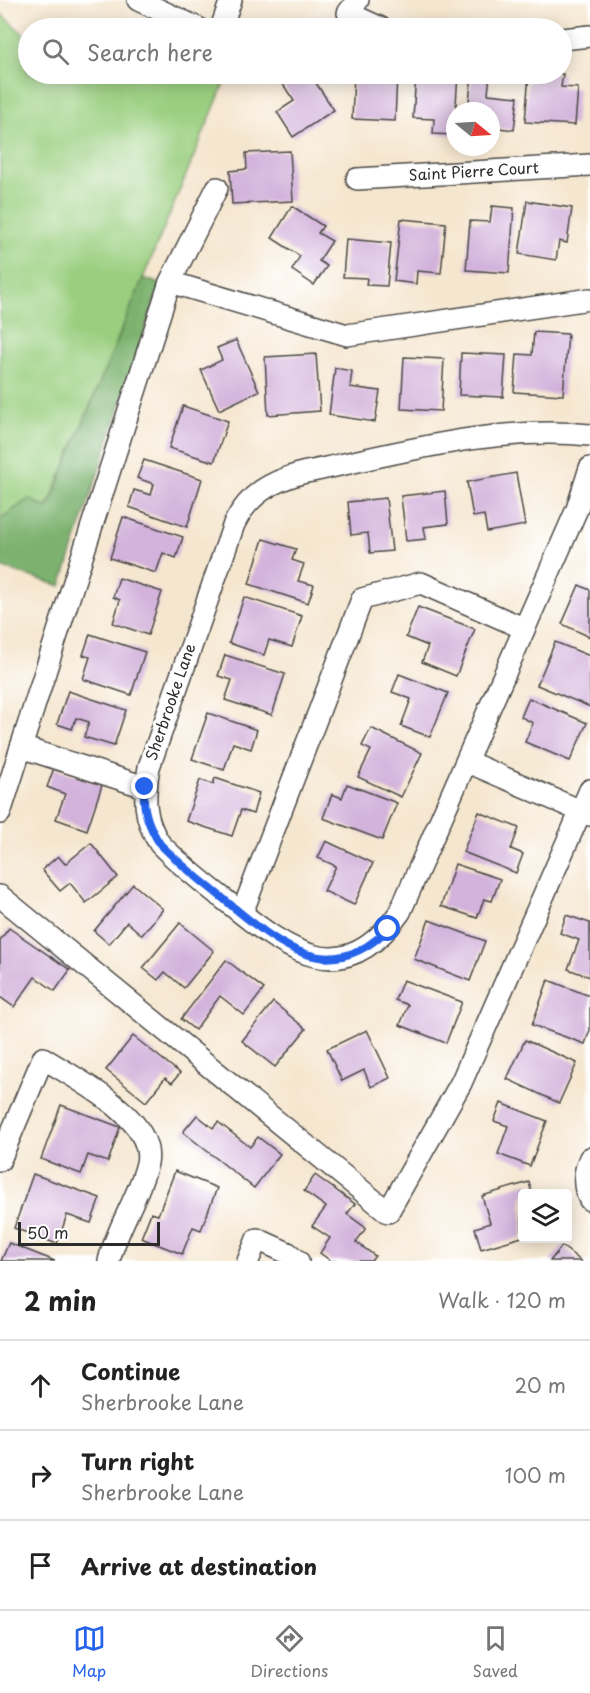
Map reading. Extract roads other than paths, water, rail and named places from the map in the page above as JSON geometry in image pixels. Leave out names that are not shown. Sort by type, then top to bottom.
[{"type":"street","points":[[138,0],[177,18]]},
{"type":"street","points":[[225,18],[231,0]]},
{"type":"street","points":[[358,0],[348,13],[359,18]]},
{"type":"street","points":[[572,38],[590,36]]},
{"type":"street","name":"Saint Pierre Court","points":[[357,179],[590,165]]},
{"type":"street","points":[[0,813],[170,282],[217,188]]},
{"type":"street","points":[[170,282],[347,335],[590,299]]},
{"type":"street","name":"Sherbrooke Lane","points":[[590,435],[553,431],[477,438],[302,473],[277,480],[263,487],[241,509],[234,524],[149,767],[145,787],[145,811],[152,832],[160,844],[242,914],[275,939],[296,951],[318,957],[352,956],[375,942],[400,912],[468,762],[523,628],[577,509],[590,468]]},
{"type":"street","points":[[242,914],[362,599],[421,583],[523,628]]},
{"type":"street","points":[[21,747],[145,787]]},
{"type":"street","points":[[468,762],[585,813]]},
{"type":"street","points":[[0,896],[388,1212],[461,1083],[585,813],[590,790]]},
{"type":"street","points":[[0,1160],[43,1058],[118,1108],[139,1128],[146,1143],[147,1162],[109,1261]]},
{"type":"street","points":[[588,1194],[585,1169],[590,1158]]},
{"type":"street","points":[[248,1261],[257,1239],[288,1253],[298,1261]]}]
